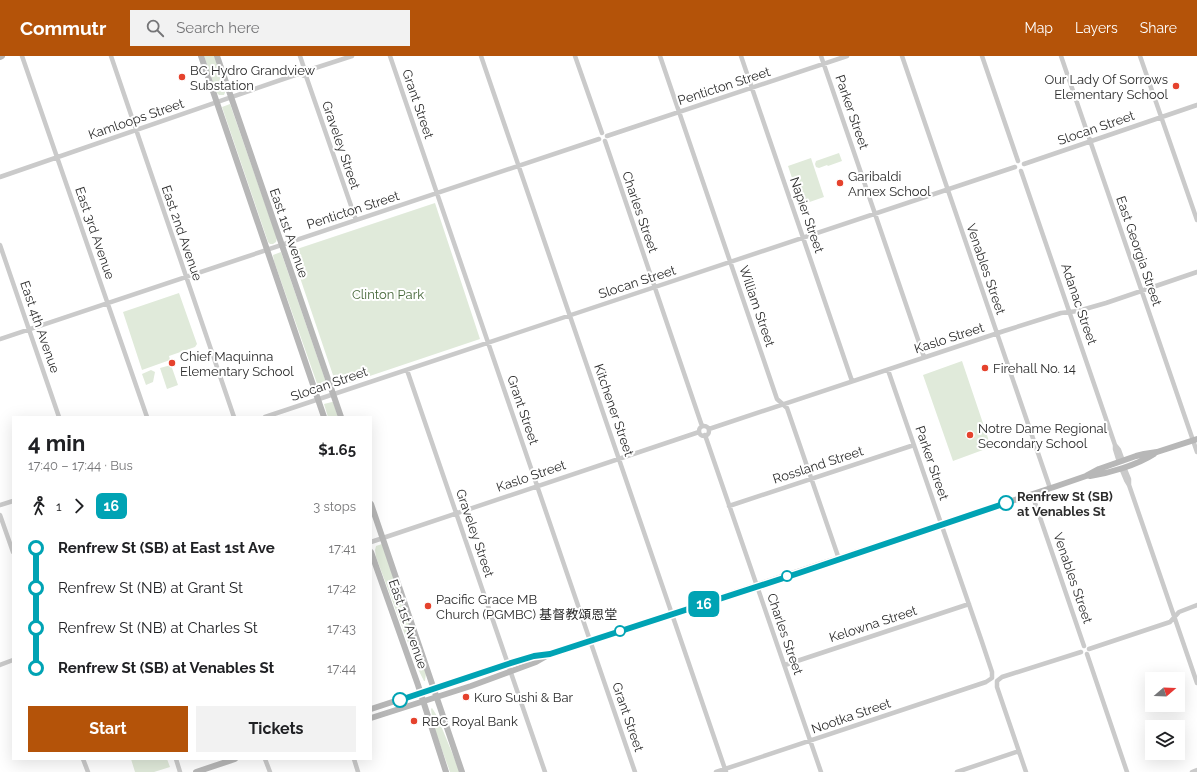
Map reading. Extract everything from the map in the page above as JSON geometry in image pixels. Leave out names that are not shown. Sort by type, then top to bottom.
[{"type":"main road","name":"East 1st Avenue","points":[[201,56],[324,416]]},
{"type":"main road","name":"East 1st Avenue","points":[[217,56],[341,416]]},
{"type":"main road","points":[[372,709],[508,664],[534,656],[550,654],[590,641],[1086,476],[1102,474],[1144,454],[1157,452],[1195,439]]},
{"type":"main road","name":"East 1st Avenue","points":[[372,507],[462,772]]},
{"type":"main road","name":"East 1st Avenue","points":[[372,555],[446,772]]},
{"type":"main road","points":[[372,718],[510,672],[536,662],[550,654]]},
{"type":"main road","points":[[196,772],[232,760]]},
{"type":"street","name":"East 3rd Avenue","points":[[22,56],[147,416]]},
{"type":"street","name":"East 2nd Avenue","points":[[111,56],[234,416]]},
{"type":"street","points":[[300,56],[306,69],[309,73],[306,76],[303,75],[301,71],[306,69],[352,56]]},
{"type":"street","name":"Grant Street","points":[[390,56],[636,772]]},
{"type":"street","name":"Kitchener Street","points":[[481,56],[725,770]]},
{"type":"street","points":[[576,56],[602,133],[606,134],[607,136],[607,140],[605,142],[602,142],[599,139],[602,133]]},
{"type":"street","name":"William Street","points":[[660,56],[777,399],[788,408],[839,559]]},
{"type":"street","name":"Napier Street","points":[[741,56],[852,381]]},
{"type":"street","name":"Parker Street","points":[[821,56],[924,357]]},
{"type":"street","name":"Penticton Street","points":[[607,136],[847,56]]},
{"type":"street","name":"Venables Street","points":[[902,56],[1050,488]]},
{"type":"street","points":[[982,56],[1018,161],[1015,167],[1018,170],[1021,170],[1024,168],[1024,164],[1022,161],[1018,161]]},
{"type":"street","name":"East Georgia Street","points":[[1062,56],[1141,291],[1195,439],[1197,452]]},
{"type":"street","points":[[1140,56],[1197,220]]},
{"type":"street","name":"Kamloops Street","points":[[0,177],[301,73]]},
{"type":"street","name":"Graveley Street","points":[[306,76],[356,220]]},
{"type":"street","name":"Slocan Street","points":[[1024,164],[1197,105]]},
{"type":"street","name":"Penticton Street","points":[[0,339],[599,139]]},
{"type":"street","name":"Charles Street","points":[[605,142],[702,426]]},
{"type":"street","name":"Slocan Street","points":[[268,416],[1015,167]]},
{"type":"street","name":"Adanac Street","points":[[1021,170],[1115,445],[1119,450],[1126,480],[1197,683]]},
{"type":"street","name":"East 4th Avenue","points":[[0,245],[59,416]]},
{"type":"street","name":"Kaslo Street","points":[[709,429],[997,333],[1054,315],[1078,311],[1106,303],[1197,272]]},
{"type":"street","name":"Graveley Street","points":[[407,370],[545,772]]},
{"type":"street","name":"Parker Street","points":[[888,370],[992,672],[992,678]]},
{"type":"street","points":[[702,426],[709,429],[708,434],[705,436],[701,435],[699,432],[699,428],[702,426]]},
{"type":"street","name":"Kaslo Street","points":[[372,542],[699,432]]},
{"type":"street","name":"Charles Street","points":[[705,436],[821,772]]},
{"type":"street","name":"Rossland Street","points":[[729,506],[914,445]]},
{"type":"street","name":"Venables Street","points":[[1032,494],[1084,646]]},
{"type":"street","points":[[0,505],[12,501]]},
{"type":"street","points":[[0,515],[12,549]]},
{"type":"street","name":"Kelowna Street","points":[[784,665],[969,604]]},
{"type":"street","points":[[1127,772],[1087,654],[1089,649],[1170,622],[1178,612],[1197,605]]},
{"type":"street","points":[[1082,652],[1081,649],[1084,646],[1088,647],[1089,649]]},
{"type":"street","points":[[1026,772],[997,687],[997,680],[1002,677],[1082,652],[1087,654]]},
{"type":"street","points":[[0,665],[12,660]]},
{"type":"street","name":"Nootka Street","points":[[716,772],[986,682],[992,678]]},
{"type":"street","points":[[957,772],[1019,751]]},
{"type":"street","points":[[83,760],[88,772]]},
{"type":"street","points":[[176,760],[180,772]]},
{"type":"street","points":[[265,760],[270,772]]},
{"type":"street","points":[[354,760],[358,772]]},
{"type":"street","points":[[1192,772],[1197,770]]},
{"type":"green space","points":[[204,56],[214,56],[226,90],[224,95],[219,95],[217,93]]},
{"type":"green space","points":[[230,104],[277,238],[276,242],[273,244],[268,242],[222,107]]},
{"type":"green space","points":[[839,153],[842,161],[828,166],[819,168],[816,167],[816,161]]},
{"type":"green space","points":[[811,158],[824,197],[801,205],[788,166]]},
{"type":"green space","name":"Clinton Park","points":[[435,203],[480,339],[337,387],[291,251]]},
{"type":"green space","points":[[281,252],[328,388],[320,392],[274,261],[273,255]]},
{"type":"green space","points":[[179,293],[197,344],[195,347],[169,356],[170,360],[142,370],[123,312]]},
{"type":"green space","points":[[962,361],[991,447],[953,461],[923,375]]},
{"type":"green space","points":[[171,365],[178,385],[167,389],[160,368]]},
{"type":"green space","points":[[151,370],[155,372],[153,382],[146,385],[142,374]]},
{"type":"green space","points":[[333,402],[338,416],[328,416],[324,404]]},
{"type":"green space","points":[[382,544],[426,673],[425,681],[417,667],[376,557],[376,546]]},
{"type":"green space","points":[[432,708],[437,716],[460,772],[450,772],[433,725]]},
{"type":"green space","points":[[131,760],[167,760],[170,767],[154,772],[135,772]]},
{"type":"bus line","name":"16","points":[[400,700],[508,664],[534,656],[550,654],[631,628],[1006,503]]},
{"type":"place","name":"BC Hydro Grandview Substation","points":[[182,77]]},
{"type":"place","name":"Our Lady Of Sorrows Elementary School","points":[[1176,86]]},
{"type":"place","name":"Garibaldi Annex School","points":[[840,183]]},
{"type":"place","name":"Chief Maquinna Elementary School","points":[[172,363]]},
{"type":"place","name":"Firehall No. 14","points":[[985,368]]},
{"type":"place","name":"Notre Dame Regional Secondary School","points":[[970,435]]},
{"type":"place","name":"Renfrew St (SB) at Venables St","points":[[1006,503]]},
{"type":"place","name":"Pacific Grace MB Church (PGMBC) 基督教頌恩堂","points":[[428,606]]},
{"type":"place","name":"Kuro Sushi & Bar","points":[[466,697]]},
{"type":"place","name":"RBC Royal Bank","points":[[414,721]]}]
